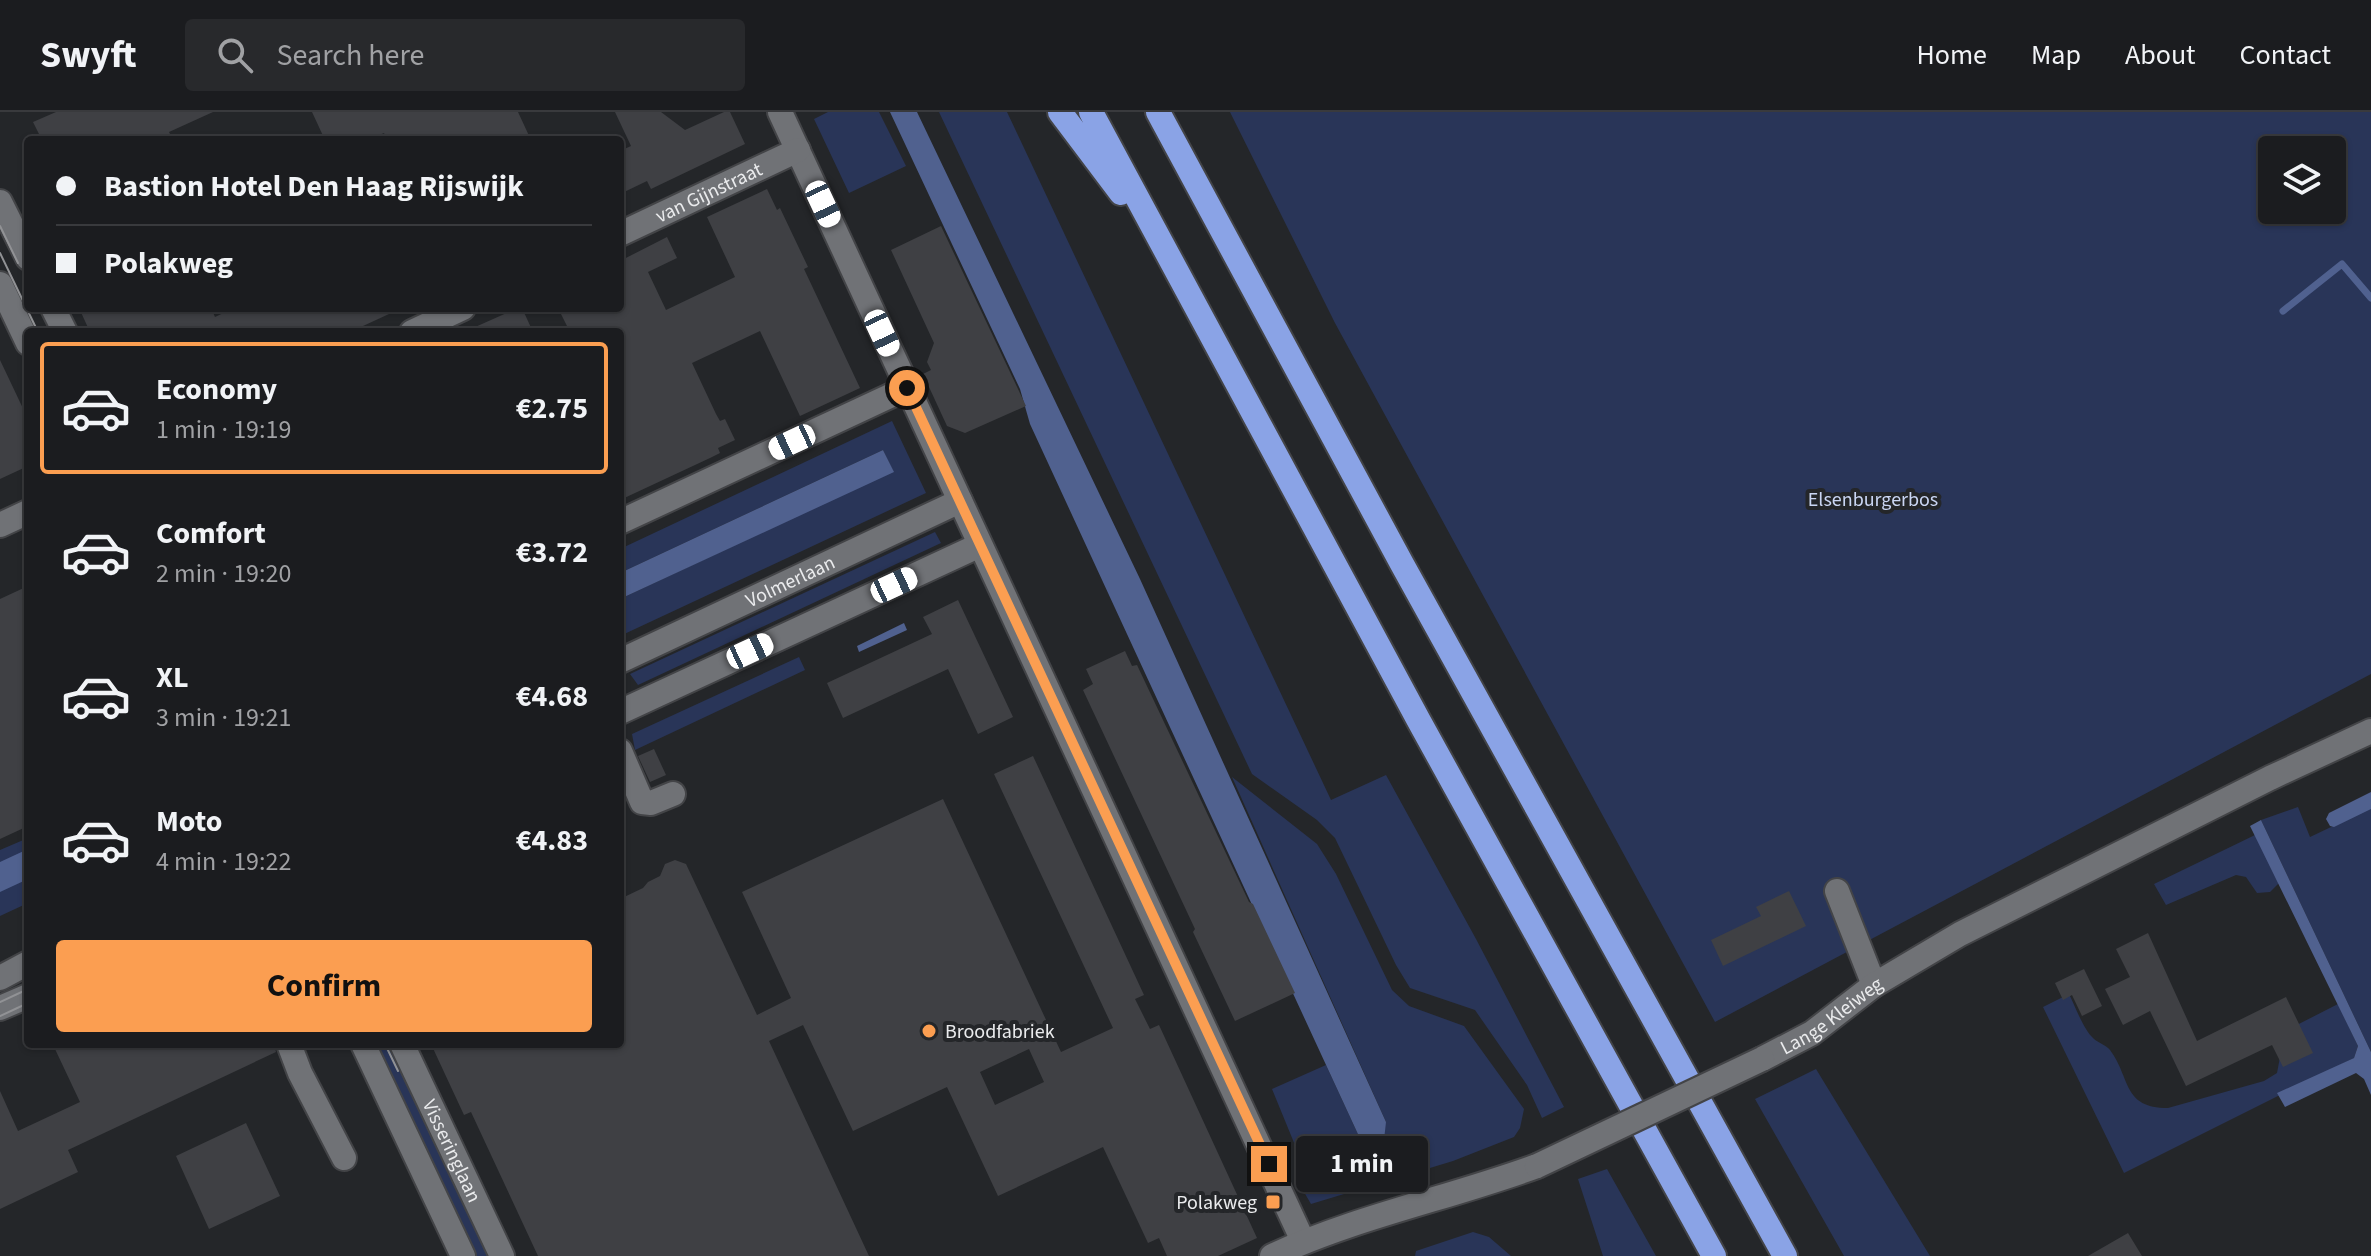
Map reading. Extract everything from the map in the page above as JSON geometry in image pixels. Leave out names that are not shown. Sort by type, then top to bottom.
[{"type":"highway","points":[[1060,112],[1168,256]]},
{"type":"highway","points":[[1091,112],[1434,748],[1714,1256]]},
{"type":"highway","points":[[1158,112],[1402,564],[1785,1256]]},
{"type":"street","points":[[780,112],[980,545],[1322,1244]]},
{"type":"street","name":"van Gijnstraat","points":[[624,232],[798,150]]},
{"type":"street","points":[[0,202],[24,250]]},
{"type":"street","points":[[0,284],[24,335]]},
{"type":"street","points":[[420,328],[454,312]]},
{"type":"street","points":[[624,520],[907,388]]},
{"type":"street","name":"Volmerlaan","points":[[624,659],[960,501]]},
{"type":"street","points":[[0,525],[24,514]]},
{"type":"street","points":[[624,710],[980,545]]},
{"type":"street","name":"Lange Kleiweg","points":[[1272,1256],[1322,1244],[1537,1166],[1762,1059],[1812,1033],[1874,985],[1960,934],[2270,778],[2371,731]]},
{"type":"street","points":[[624,760],[642,802],[651,803],[673,794]]},
{"type":"street","points":[[1837,891],[1874,985]]},
{"type":"street","points":[[0,962],[24,955]]},
{"type":"street","points":[[0,978],[24,965]]},
{"type":"street","points":[[0,1008],[24,998]]},
{"type":"street","points":[[291,1048],[300,1073],[344,1158]]},
{"type":"street","name":"Visseringlaan","points":[[365,1048],[463,1256]]},
{"type":"street","name":"Visseringlaan","points":[[404,1048],[502,1256]]},
{"type":"green space","points":[[828,112],[879,112],[906,166],[849,193],[814,119]]},
{"type":"green space","points":[[939,112],[1007,112],[1331,800],[1386,775],[1564,1107],[1542,1118],[1527,1085],[1475,1010],[1410,988],[1335,838],[1317,820],[1252,774]]},
{"type":"green space","name":"Elsenburgerbos","points":[[1230,112],[2371,112],[2371,674],[1715,1022],[1335,323]]},
{"type":"green space","points":[[892,421],[926,493],[624,634],[624,597],[893,471],[883,450],[624,571],[624,547]]},
{"type":"green space","points":[[935,532],[941,543],[638,685],[630,674]]},
{"type":"green space","points":[[799,657],[805,670],[635,750],[632,734]]},
{"type":"green space","points":[[1232,777],[1317,844],[1336,874],[1392,990],[1409,1006],[1464,1026],[1524,1109],[1520,1128],[1514,1137],[1453,1161],[1311,1204],[1304,1192],[1313,1189],[1272,1089],[1326,1065],[1363,1145],[1386,1122]]},
{"type":"green space","points":[[2298,807],[2310,837],[2371,808],[2371,1052],[2261,820]]},
{"type":"green space","points":[[2255,835],[2279,883],[2270,892],[2257,893],[2246,877],[2236,875],[2166,905],[2154,884]]},
{"type":"green space","points":[[24,840],[24,905],[0,916],[0,850]]},
{"type":"green space","points":[[2069,994],[2086,1030],[2110,1050],[2135,1097],[2153,1107],[2168,1108],[2264,1081],[2277,1073],[2283,1041],[2289,1029],[2338,1004],[2358,1046],[2354,1058],[2124,1173],[2043,1007]]},
{"type":"green space","points":[[369,1048],[391,1048],[488,1256],[466,1256]]},
{"type":"green space","points":[[1816,1069],[1930,1256],[1844,1256],[1755,1099]]},
{"type":"green space","points":[[1607,1169],[1656,1256],[1603,1256],[1578,1179]]},
{"type":"green space","points":[[1473,1232],[1489,1237],[1511,1256],[1415,1256],[1416,1251]]},
{"type":"shaded area","points":[[890,112],[917,112],[1140,579],[1386,1122],[1383,1149],[1363,1145],[1030,424],[1020,389]]},
{"type":"shaded area","points":[[883,450],[894,472],[624,597],[624,571]]},
{"type":"shaded area","points":[[904,623],[907,630],[859,652],[857,646]]},
{"type":"shaded area","points":[[2371,792],[2371,809],[2334,827],[2330,826],[2326,819],[2329,813]]},
{"type":"shaded area","points":[[2261,820],[2371,1052],[2371,1095],[2364,1079],[2356,1073],[2285,1107],[2277,1093],[2354,1058],[2358,1046],[2250,826]]},
{"type":"shaded area","points":[[24,851],[24,881],[0,892],[0,862]]},
{"type":"building","points":[[56,112],[213,112],[169,132],[171,136],[40,136],[33,122]]},
{"type":"building","points":[[312,112],[518,112],[529,136],[385,136],[384,133],[377,136],[323,136]]},
{"type":"building","points":[[615,112],[661,112],[685,130],[730,112],[745,144],[651,189],[647,181],[624,192],[624,149],[631,146]]},
{"type":"building","points":[[767,189],[777,210],[780,208],[808,267],[804,269],[860,388],[800,416],[760,331],[692,363],[716,414],[720,421],[725,419],[735,440],[718,448],[720,453],[624,498],[624,328],[568,328],[560,312],[624,312],[624,259],[667,237],[677,258],[648,272],[666,310],[735,277],[707,217]]},
{"type":"building","points":[[941,226],[1026,406],[965,433],[947,426],[923,374],[931,370],[927,362],[934,343],[891,250]]},
{"type":"building","points":[[81,312],[213,312],[215,317],[226,312],[393,312],[359,328],[88,328]]},
{"type":"building","points":[[509,312],[524,312],[531,328],[473,328]]},
{"type":"building","points":[[0,360],[24,411],[24,468],[0,479]]},
{"type":"building","points":[[24,588],[24,828],[0,839],[0,599]]},
{"type":"building","points":[[958,600],[1013,717],[978,734],[948,669],[843,718],[827,683],[932,634],[923,617]]},
{"type":"building","points":[[1125,651],[1132,666],[1137,665],[1295,993],[1235,1021],[1083,690],[1093,684],[1086,669]]},
{"type":"building","points":[[654,749],[666,775],[650,782],[638,756]]},
{"type":"building","name":"Broodfabriek","points":[[1033,756],[1144,995],[1135,999],[1150,1029],[1159,1025],[1257,1238],[1218,1256],[1167,1256],[1159,1238],[1148,1243],[1103,1147],[998,1196],[947,1087],[853,1131],[803,1025],[769,1041],[869,1256],[538,1256],[471,1112],[464,1115],[433,1048],[624,1048],[624,897],[660,876],[665,864],[675,860],[686,864],[757,1015],[791,998],[742,892],[943,799],[1061,1052],[1113,1028],[994,774]],"holes":[[[1029,1049],[1044,1082],[995,1105],[980,1072]]]},
{"type":"building","points":[[1789,891],[1806,926],[1723,966],[1711,940],[1761,916],[1756,907]]},
{"type":"building","points":[[2148,933],[2197,1041],[2286,997],[2313,1053],[2283,1067],[2272,1045],[2186,1086],[2150,1011],[2123,1025],[2105,989],[2130,977],[2116,949]]},
{"type":"building","points":[[2084,969],[2102,1006],[2082,1016],[2072,995],[2063,1000],[2055,983]]},
{"type":"building","points":[[275,1048],[276,1052],[68,1150],[78,1172],[0,1209],[0,1091],[18,1131],[80,1102],[55,1049]]},
{"type":"building","points":[[246,1123],[280,1196],[209,1229],[176,1156]]},
{"type":"building","points":[[2128,1233],[2142,1256],[2088,1256]]},
{"type":"waterway","points":[[2283,311],[2342,264],[2371,298]]},
{"type":"tram line","points":[[0,226],[18,263]]},
{"type":"tram line","points":[[0,253],[24,303]]},
{"type":"tram line","points":[[28,312],[36,328]]},
{"type":"tram line","points":[[0,1002],[24,991]]},
{"type":"tram line","points":[[0,1016],[24,1005]]},
{"type":"tram line","points":[[387,1048],[398,1071]]},
{"type":"place","name":"Broodfabriek","points":[[929,1031]]},
{"type":"place","name":"Polakweg","points":[[1273,1202]]},
{"type":"route","points":[[907,388],[1269,1164]]}]
